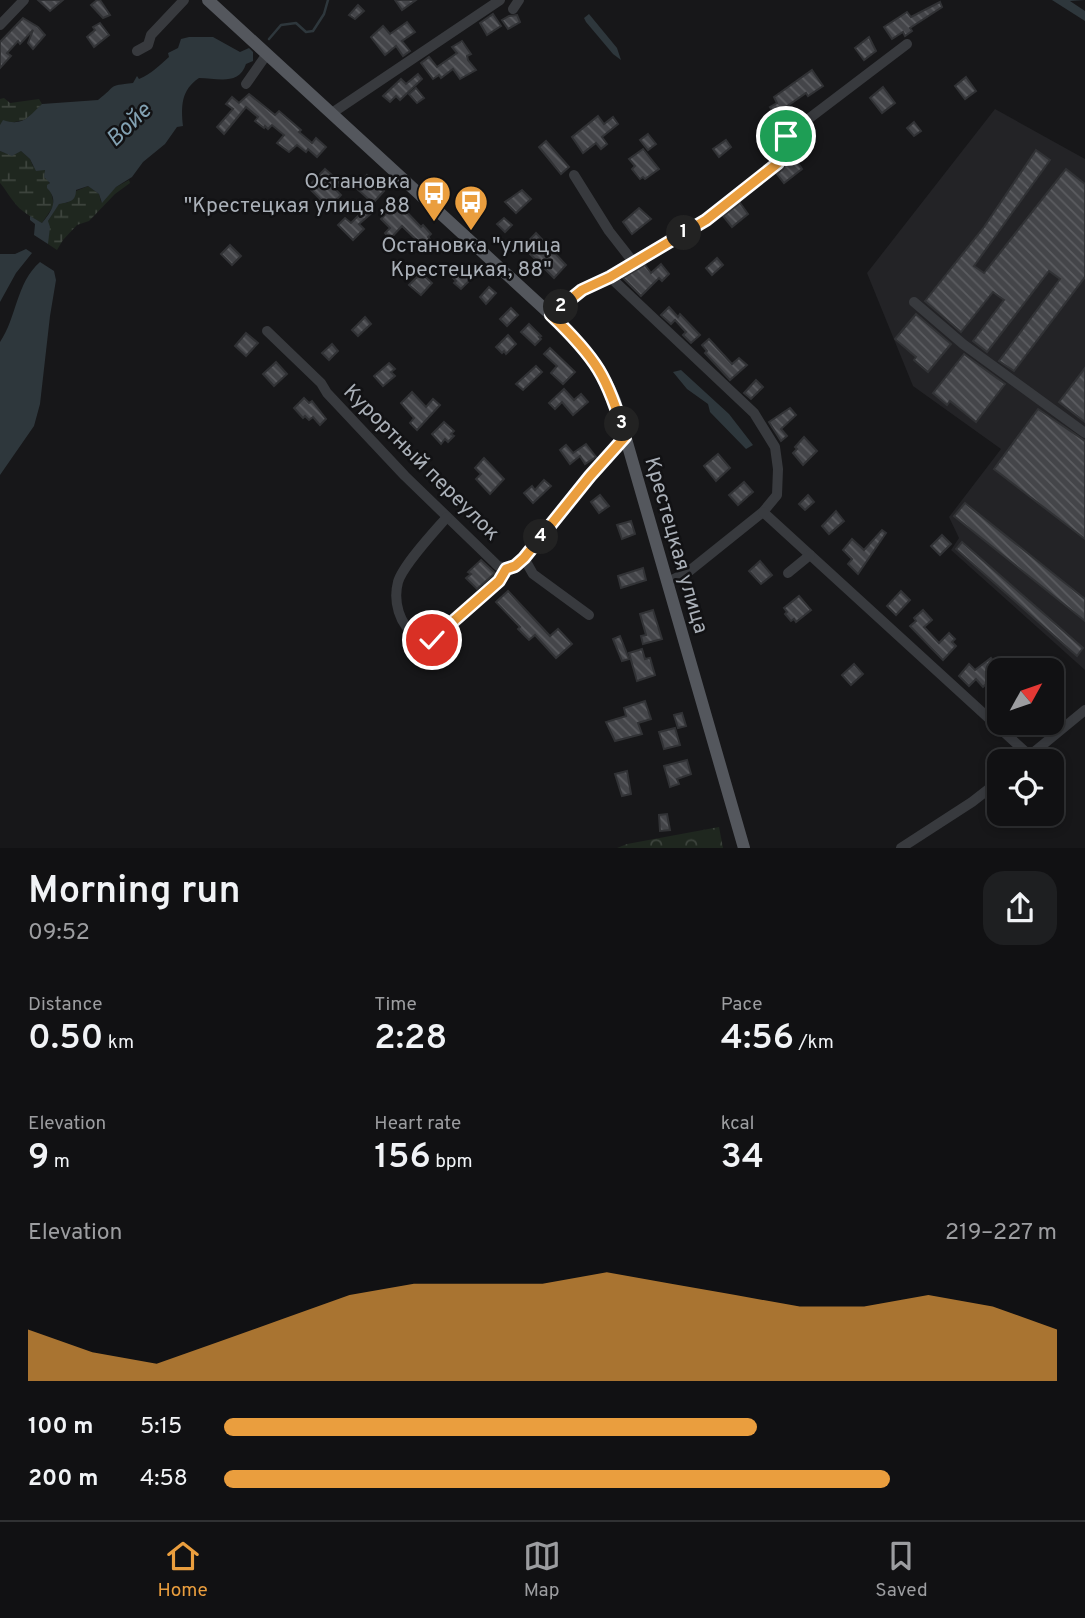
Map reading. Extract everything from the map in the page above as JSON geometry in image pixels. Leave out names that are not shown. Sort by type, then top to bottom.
[{"type":"main road","name":"Крестецкая улица","points":[[213,1],[551,315],[578,341],[605,377],[615,401],[744,848]]},
{"type":"street","points":[[0,25],[24,0]]},
{"type":"street","points":[[137,51],[148,45],[147,32],[184,0]]},
{"type":"street","points":[[332,113],[500,0]]},
{"type":"street","points":[[551,315],[582,290],[610,277],[706,220],[778,163],[786,136],[907,44]]},
{"type":"street","points":[[246,84],[267,54]]},
{"type":"street","points":[[575,175],[609,231],[634,263]]},
{"type":"street","points":[[610,277],[754,413],[775,447],[777,495],[763,512],[688,572],[667,582]]},
{"type":"street","points":[[914,302],[963,344],[1085,433]]},
{"type":"street","name":"Курортный переулок","points":[[267,331],[321,383],[327,393],[447,517],[498,566],[506,569],[515,566],[524,558],[625,437]]},
{"type":"street","points":[[763,512],[1017,749]]},
{"type":"street","points":[[447,517],[422,544],[398,582],[397,607],[402,621],[416,635],[432,640],[499,581],[506,569]]},
{"type":"street","points":[[788,573],[810,555]]},
{"type":"street","points":[[524,558],[533,574],[589,615]]},
{"type":"street","points":[[1038,749],[1085,710]]},
{"type":"street","points":[[901,848],[987,790]]},
{"type":"shaded area","points":[[995,109],[1085,159],[1085,670],[951,550],[959,538],[949,517],[1001,449],[913,386],[867,273]]},
{"type":"green space","points":[[4,98],[10,103],[39,99],[42,104],[34,114],[24,120],[0,125],[0,99]]},
{"type":"green space","points":[[0,151],[21,151],[33,166],[46,170],[54,205],[42,223],[20,208],[0,183]]},
{"type":"green space","points":[[129,180],[130,183],[115,194],[89,221],[77,225],[57,250],[48,244],[48,221],[59,203],[67,203],[76,191],[88,186],[99,194],[101,202],[116,187]]},
{"type":"green space","points":[[719,827],[723,848],[617,848],[627,844]]},
{"type":"water","points":[[1052,0],[1085,0],[1070,1],[1085,11],[1085,21]]},
{"type":"water","points":[[589,14],[617,48],[621,60],[586,22],[584,18]]},
{"type":"water","points":[[213,37],[240,52],[249,48],[253,52],[253,61],[246,64],[243,71],[233,78],[199,78],[183,99],[183,126],[177,127],[165,144],[143,162],[132,177],[116,187],[102,203],[99,194],[88,186],[76,190],[73,199],[59,204],[48,221],[48,244],[34,235],[35,224],[30,220],[30,216],[42,223],[53,206],[53,197],[47,188],[50,183],[44,177],[45,170],[36,171],[30,159],[21,151],[12,156],[0,151],[0,125],[3,120],[21,121],[42,104],[98,100],[113,87],[133,83],[137,76],[139,79],[151,72],[169,57],[168,53],[178,48],[181,39]]},
{"type":"water","points":[[26,249],[32,253],[16,273],[0,302],[0,254],[15,254]]},
{"type":"water","points":[[40,262],[54,271],[56,280],[40,404],[34,426],[0,475],[0,342],[26,280]]},
{"type":"water","points":[[681,370],[729,414],[753,445],[746,449],[710,412],[708,404],[687,389],[673,372]]},
{"type":"building","points":[[38,0],[63,0],[50,11]]},
{"type":"building","points":[[100,0],[110,15],[103,18],[91,5]]},
{"type":"building","points":[[395,0],[416,0],[402,10]]},
{"type":"building","points":[[940,2],[942,7],[910,28],[912,31],[905,36],[903,32],[892,39],[884,27],[907,12],[911,17]]},
{"type":"building","points":[[358,5],[364,11],[355,19],[349,15]]},
{"type":"building","points":[[493,14],[501,26],[487,35],[480,23]]},
{"type":"building","points":[[517,15],[520,22],[508,29],[502,20]]},
{"type":"building","points":[[23,18],[45,35],[33,49],[28,43],[33,30],[20,44],[18,41],[7,53],[11,56],[0,68],[0,42]]},
{"type":"building","points":[[407,22],[415,32],[402,41],[410,51],[403,56],[396,46],[385,55],[371,37],[383,26],[390,34]]},
{"type":"building","points":[[100,23],[109,35],[94,47],[87,37],[95,30],[93,27]]},
{"type":"building","points":[[869,37],[876,51],[864,60],[855,48]]},
{"type":"building","points":[[462,41],[471,54],[467,56],[468,60],[476,70],[460,79],[453,69],[441,78],[439,75],[433,79],[421,63],[429,57],[437,67],[457,53],[452,47]]},
{"type":"building","points":[[812,70],[823,86],[808,96],[806,93],[786,107],[788,114],[778,120],[770,107],[777,103],[774,97]]},
{"type":"building","points":[[418,74],[422,79],[400,100],[396,96],[390,102],[383,96],[401,79],[406,84]]},
{"type":"building","points":[[966,77],[976,91],[965,99],[955,86]]},
{"type":"building","points":[[883,87],[895,103],[882,113],[870,98]]},
{"type":"building","points":[[416,88],[424,98],[417,103],[409,94]]},
{"type":"building","points":[[249,94],[275,115],[279,111],[312,143],[316,138],[326,147],[317,157],[308,149],[306,152],[297,145],[289,152],[277,143],[284,135],[272,125],[268,129],[265,126],[264,128],[255,121],[258,117],[246,107],[224,134],[217,127],[233,109],[226,104],[232,97],[239,103]]},
{"type":"building","points":[[598,116],[604,124],[613,117],[618,124],[602,137],[607,144],[601,149],[596,143],[583,153],[572,137]]},
{"type":"building","points":[[914,122],[921,131],[914,136],[907,128]]},
{"type":"building","points":[[648,134],[656,144],[648,150],[640,140]]},
{"type":"building","points":[[726,140],[731,147],[719,157],[713,149]]},
{"type":"building","points":[[546,141],[569,167],[561,174],[539,147]]},
{"type":"building","points":[[643,149],[659,169],[645,179],[640,179],[632,169],[635,166],[629,159]]},
{"type":"building","points":[[1036,150],[1050,160],[974,266],[984,273],[1066,169],[1085,184],[1085,277],[1014,371],[999,361],[1060,279],[1049,271],[987,352],[973,341],[1004,300],[993,292],[961,332],[925,301],[984,227]]},
{"type":"building","points":[[792,154],[802,169],[784,183],[777,174]]},
{"type":"building","points":[[325,169],[341,183],[335,189],[341,195],[329,208],[308,187]]},
{"type":"building","points":[[367,175],[384,191],[373,203],[356,188]]},
{"type":"building","points":[[467,187],[474,194],[466,201],[460,193]]},
{"type":"building","points":[[522,190],[531,199],[516,213],[505,202]]},
{"type":"building","points":[[740,203],[748,214],[732,227],[723,216]]},
{"type":"building","points":[[399,204],[431,234],[428,237],[432,241],[425,248],[402,226],[390,239],[385,233],[390,228],[381,219],[392,207],[394,209]]},
{"type":"building","points":[[368,206],[373,212],[359,224],[364,229],[353,240],[338,225],[345,218],[351,223]]},
{"type":"building","points":[[639,208],[651,219],[632,234],[623,222]]},
{"type":"building","points":[[504,218],[512,225],[505,232],[497,224]]},
{"type":"building","points":[[536,233],[566,265],[554,278],[523,247]]},
{"type":"building","points":[[230,245],[241,256],[232,265],[221,254]]},
{"type":"building","points":[[717,258],[723,265],[712,275],[706,268]]},
{"type":"building","points":[[661,264],[669,274],[662,281],[659,278],[641,296],[623,278],[645,265],[651,273]]},
{"type":"building","points":[[467,267],[475,275],[461,289],[454,283],[456,281],[453,278]]},
{"type":"building","points":[[421,273],[432,283],[421,295],[409,285]]},
{"type":"building","points":[[489,287],[496,293],[486,304],[480,297]]},
{"type":"building","points":[[669,307],[678,317],[680,314],[700,335],[691,343],[683,335],[686,332],[675,320],[671,324],[661,315]]},
{"type":"building","points":[[511,308],[518,315],[507,326],[500,319]]},
{"type":"building","points":[[916,314],[951,344],[928,372],[914,360],[916,357],[895,339]]},
{"type":"building","points":[[365,317],[371,324],[358,336],[352,330]]},
{"type":"building","points":[[529,324],[541,336],[535,345],[521,332]]},
{"type":"building","points":[[246,333],[258,343],[246,356],[235,346]]},
{"type":"building","points":[[508,335],[516,344],[506,354],[496,347]]},
{"type":"building","points":[[709,339],[732,364],[739,358],[747,365],[730,380],[705,353],[707,351],[702,345]]},
{"type":"building","points":[[332,344],[338,351],[329,360],[322,353]]},
{"type":"building","points":[[550,348],[575,372],[563,384],[551,373],[557,366],[544,354]]},
{"type":"building","points":[[964,354],[1005,384],[976,422],[950,401],[947,405],[933,393]]},
{"type":"building","points":[[276,362],[287,374],[274,386],[263,374]]},
{"type":"building","points":[[389,363],[395,369],[391,372],[395,376],[383,386],[374,376]]},
{"type":"building","points":[[536,366],[542,372],[523,390],[516,384]]},
{"type":"building","points":[[1085,368],[1085,422],[1059,402]]},
{"type":"building","points":[[756,380],[763,387],[751,399],[744,393]]},
{"type":"building","points":[[564,389],[574,400],[581,394],[588,402],[573,415],[562,402],[555,409],[549,403]]},
{"type":"building","points":[[412,392],[426,407],[433,399],[440,405],[417,430],[410,423],[414,418],[401,403]]},
{"type":"building","points":[[304,398],[309,403],[312,401],[326,419],[320,425],[313,417],[309,420],[305,416],[303,418],[294,408]]},
{"type":"building","points":[[790,408],[796,415],[781,429],[787,436],[781,441],[769,422]]},
{"type":"building","points":[[1038,409],[1085,441],[1085,539],[994,469]]},
{"type":"building","points":[[444,422],[454,431],[451,434],[454,436],[448,442],[445,439],[441,444],[432,434]]},
{"type":"building","points":[[804,437],[817,451],[803,465],[793,453]]},
{"type":"building","points":[[586,444],[596,457],[585,464],[580,456],[570,464],[560,450],[566,445],[573,453]]},
{"type":"building","points":[[718,454],[730,468],[716,481],[704,466]]},
{"type":"building","points":[[484,458],[504,479],[490,494],[476,479],[481,474],[475,468]]},
{"type":"building","points":[[544,480],[551,486],[533,503],[524,493],[532,486],[535,490]]},
{"type":"building","points":[[744,482],[753,492],[738,505],[729,495]]},
{"type":"building","points":[[600,495],[609,506],[599,513],[591,502]]},
{"type":"building","points":[[808,495],[814,502],[805,510],[799,504]]},
{"type":"building","points":[[965,503],[1085,599],[1085,621],[954,516]]},
{"type":"building","points":[[836,511],[844,521],[829,534],[822,526]]},
{"type":"building","points":[[631,521],[635,534],[622,539],[617,525]]},
{"type":"building","points":[[882,530],[886,533],[858,574],[848,564],[852,559],[843,550],[852,539],[864,550]]},
{"type":"building","points":[[942,535],[951,544],[940,555],[931,546]]},
{"type":"building","points":[[962,542],[1083,648],[1077,656],[956,549]]},
{"type":"building","points":[[481,560],[495,573],[477,589],[466,578],[471,574],[468,572]]},
{"type":"building","points":[[760,561],[772,575],[761,584],[749,571]]},
{"type":"building","points":[[643,568],[646,580],[621,588],[618,576]]},
{"type":"building","points":[[508,591],[550,636],[558,629],[572,644],[556,658],[535,635],[529,640],[496,602]]},
{"type":"building","points":[[901,591],[910,600],[896,615],[887,606]]},
{"type":"building","points":[[799,596],[811,610],[796,622],[794,619],[791,621],[784,608]]},
{"type":"building","points":[[653,610],[662,639],[643,644],[641,636],[646,635],[640,614]]},
{"type":"building","points":[[923,610],[932,620],[924,627],[939,643],[949,633],[955,639],[952,642],[956,646],[943,660],[910,626]]},
{"type":"building","points":[[620,636],[629,659],[622,661],[613,639]]},
{"type":"building","points":[[642,649],[645,659],[650,658],[655,675],[637,681],[629,653]]},
{"type":"building","points":[[987,661],[987,683],[983,687],[976,679],[969,686],[959,676],[969,664],[975,670]]},
{"type":"building","points":[[854,664],[863,674],[851,685],[842,675]]},
{"type":"building","points":[[645,701],[651,719],[638,723],[642,734],[615,741],[606,722],[626,716],[624,708]]},
{"type":"building","points":[[682,713],[686,726],[678,728],[674,715]]},
{"type":"building","points":[[675,728],[680,745],[664,749],[659,732]]},
{"type":"building","points":[[687,760],[691,774],[677,779],[679,784],[670,787],[664,766]]},
{"type":"building","points":[[627,771],[631,794],[622,796],[615,774]]},
{"type":"building","points":[[667,814],[670,830],[660,831],[659,815]]},
{"type":"waterway","name":"Войе","points":[[269,39],[281,25],[296,23],[306,32],[313,31],[324,14],[328,0]]},
{"type":"place","name":"Остановка \"Крестецкая улица ,88","points":[[434,223]]},
{"type":"place","name":"Остановка \"улица Крестецкая, 88\"","points":[[471,232]]},
{"type":"route","points":[[432,640],[499,581],[506,569],[515,566],[524,558],[625,437],[605,377],[578,341],[551,315],[582,290],[610,277],[706,220],[778,163],[786,136]]}]
